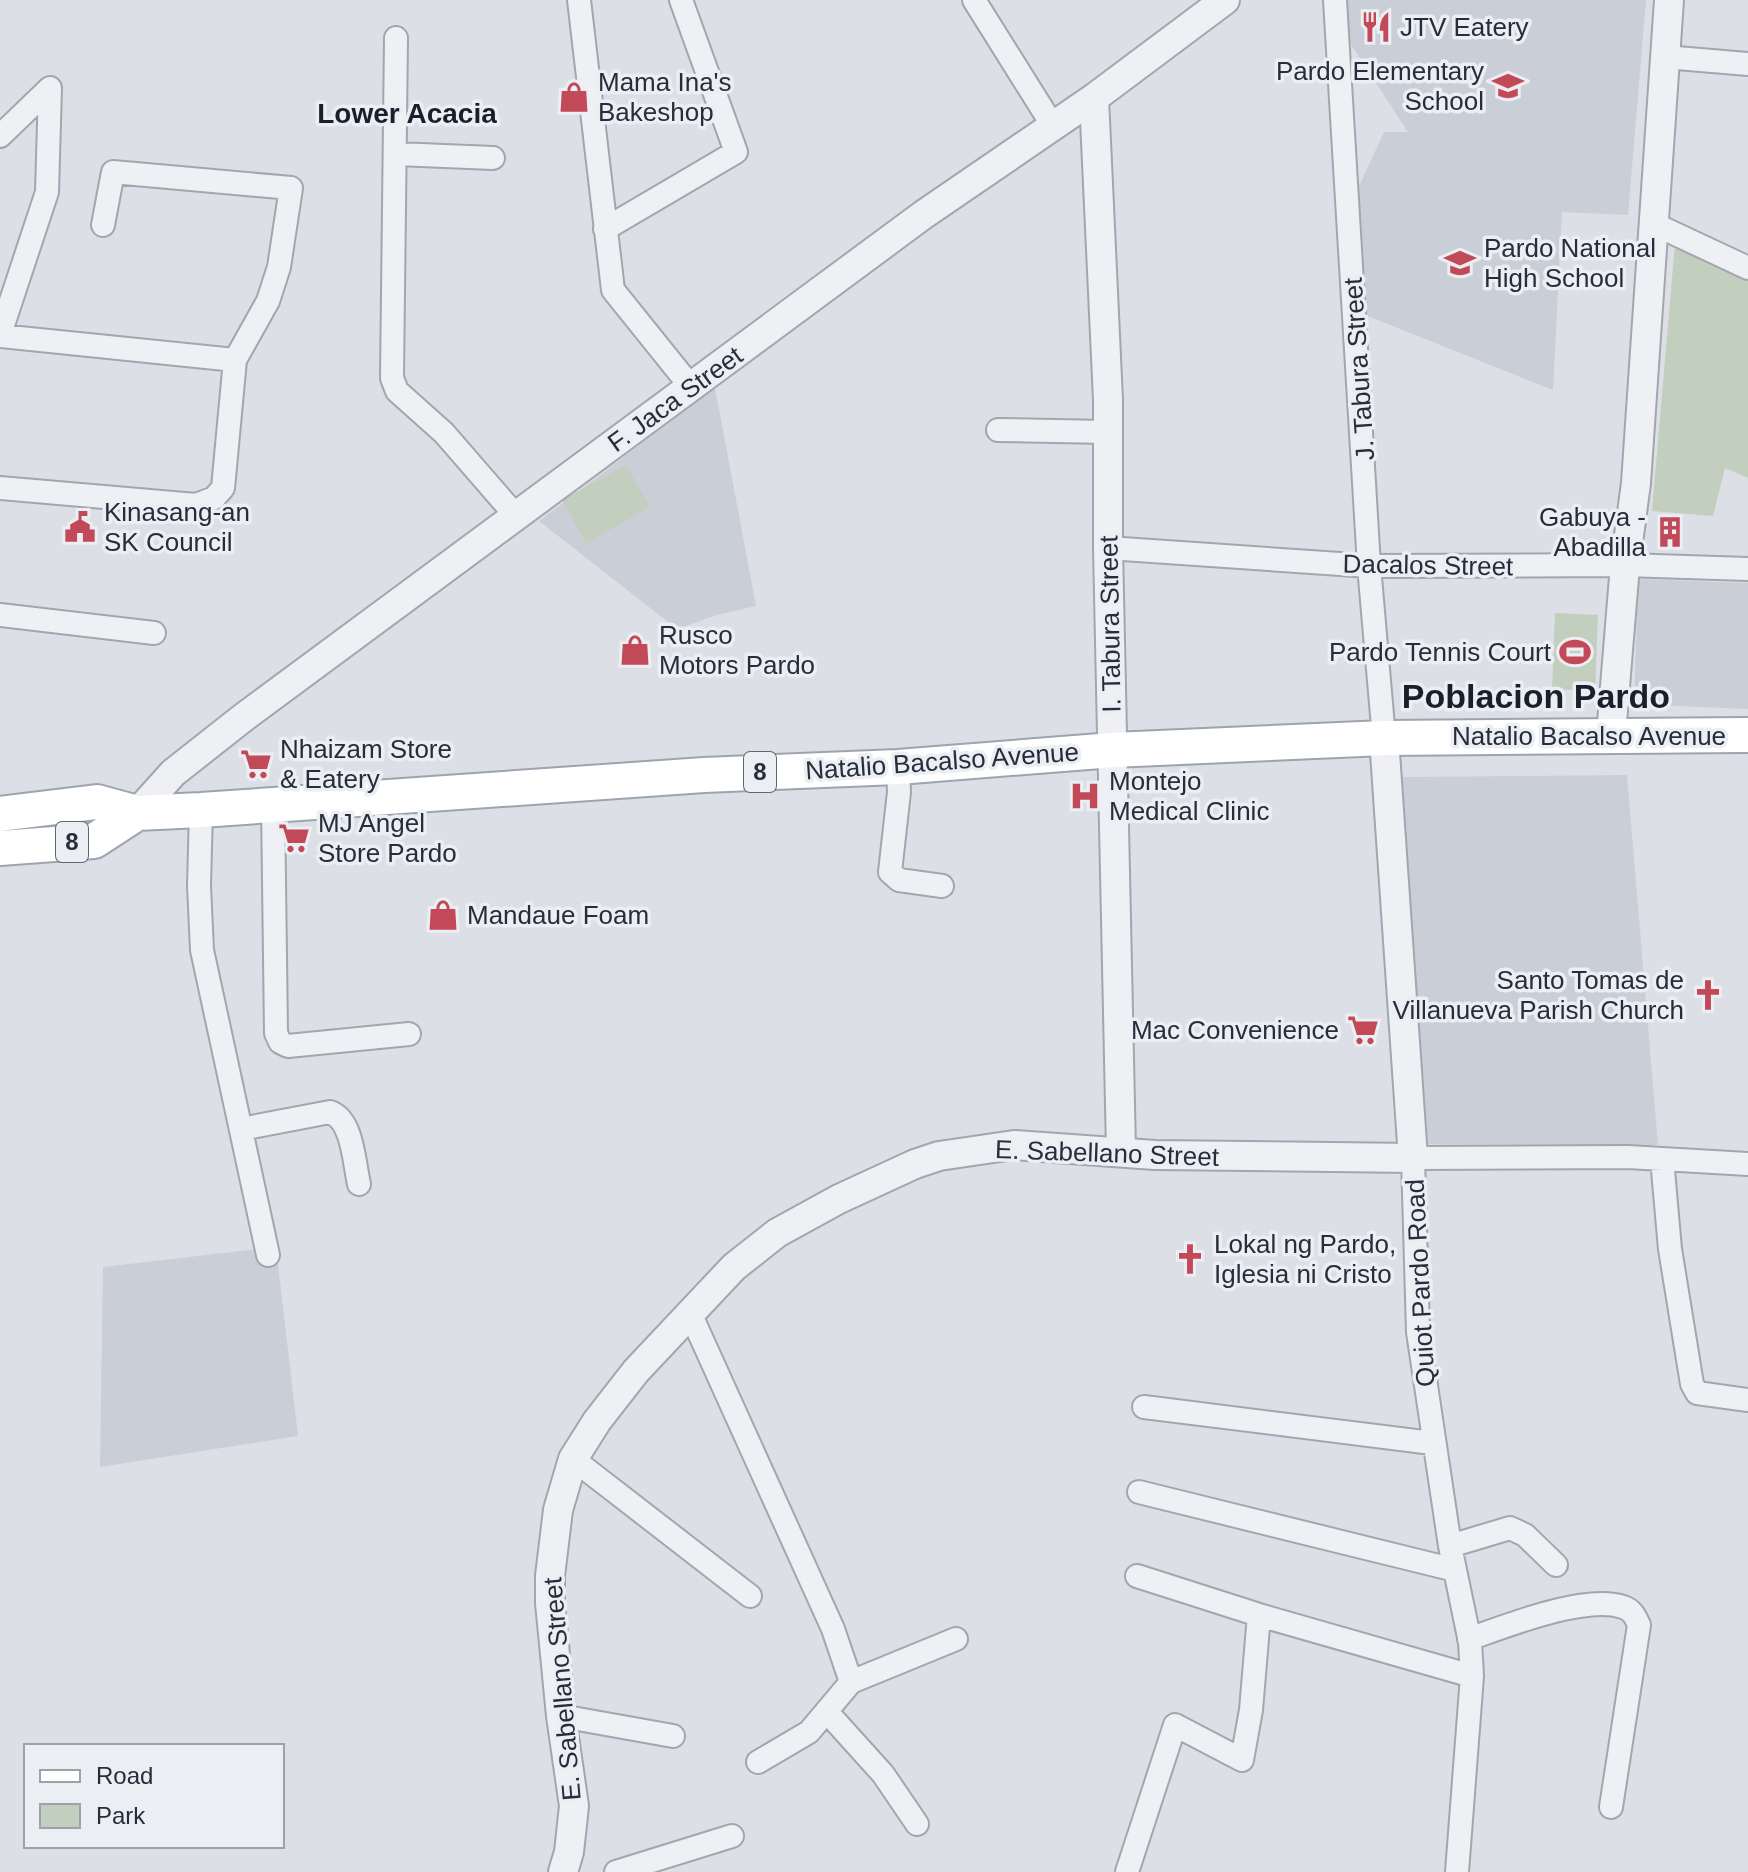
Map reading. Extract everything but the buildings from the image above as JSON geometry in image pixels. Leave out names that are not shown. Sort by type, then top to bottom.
[{"type":"main road","name":"Natalio Bacalso Avenue","points":[[0,814],[97,802],[137,813],[201,810],[704,775],[898,767],[1113,750],[1384,738],[1748,735]]},
{"type":"main road","name":"8","points":[[0,848],[94,841],[137,813]]},
{"type":"street","points":[[579,0],[613,290],[691,387]]},
{"type":"street","points":[[605,229],[736,152],[681,0]]},
{"type":"street","points":[[974,0],[1053,126]]},
{"type":"street","name":"F. Jaca Street","points":[[137,813],[173,773],[244,717],[923,215],[1094,98],[1225,0]]},
{"type":"street","name":"J. Tabura Street","points":[[1335,0],[1364,438],[1369,566],[1384,738]]},
{"type":"street","points":[[1611,735],[1625,565],[1636,483],[1669,0]]},
{"type":"street","points":[[396,38],[392,378],[397,391],[444,433],[516,516]]},
{"type":"street","points":[[1665,57],[1748,64]]},
{"type":"street","points":[[0,136],[50,88],[47,192],[0,335],[235,360]]},
{"type":"street","name":"I. Tabura Street","points":[[1094,98],[1108,400],[1108,548],[1121,1151]]},
{"type":"street","points":[[396,154],[493,158]]},
{"type":"street","points":[[0,488],[196,505],[214,498],[223,488],[235,360],[268,301],[279,267],[291,188],[113,172],[103,225]]},
{"type":"street","points":[[1654,224],[1748,268]]},
{"type":"street","points":[[998,430],[1107,432]]},
{"type":"street","name":"Dacalos Street","points":[[1108,548],[1369,566],[1625,565],[1748,569]]},
{"type":"street","points":[[0,615],[154,633]]},
{"type":"street","name":"Quiot Pardo Road","points":[[1384,738],[1413,1158],[1418,1332],[1432,1443],[1469,1639],[1472,1676],[1457,1872]]},
{"type":"street","points":[[898,767],[899,792],[890,872],[899,880],[942,886]]},
{"type":"street","points":[[273,804],[276,1033],[280,1042],[288,1046],[409,1034]]},
{"type":"street","points":[[201,810],[199,886],[202,950],[268,1255]]},
{"type":"street","points":[[241,1129],[330,1112],[337,1115],[346,1129],[359,1184]]},
{"type":"street","name":"E. Sabellano Street","points":[[563,1872],[569,1852],[574,1806],[561,1716],[550,1576],[558,1510],[573,1459],[597,1421],[636,1371],[734,1267],[777,1233],[839,1199],[915,1164],[939,1156],[1014,1145],[1170,1156],[1662,1159],[1748,1164]]},
{"type":"street","points":[[1662,1159],[1670,1249],[1692,1384],[1697,1393],[1704,1396],[1748,1400]]},
{"type":"street","points":[[690,1313],[833,1629],[851,1682]]},
{"type":"street","points":[[1144,1407],[1432,1443]]},
{"type":"street","points":[[573,1459],[750,1596]]},
{"type":"street","points":[[1139,1492],[1455,1570]]},
{"type":"street","points":[[1450,1546],[1510,1528],[1525,1535],[1556,1565]]},
{"type":"street","points":[[1137,1576],[1259,1615],[1472,1676]]},
{"type":"street","points":[[1469,1639],[1553,1610],[1621,1606],[1633,1612],[1639,1625],[1611,1807]]},
{"type":"street","points":[[1127,1872],[1175,1725],[1242,1760],[1251,1710],[1259,1615]]},
{"type":"street","points":[[758,1762],[809,1732],[851,1682],[956,1639]]},
{"type":"street","points":[[827,1712],[883,1774],[917,1824]]},
{"type":"street","points":[[561,1716],[673,1736]]},
{"type":"street","points":[[616,1872],[732,1836]]},
{"type":"shaded area","name":"Pardo Elementary School","points":[[1346,0],[1646,0],[1628,215],[1562,212],[1553,390],[1365,315],[1355,195],[1384,132],[1408,132],[1348,40]]},
{"type":"shaded area","points":[[715,388],[756,606],[677,629],[539,521]]},
{"type":"shaded area","points":[[1638,579],[1748,583],[1748,709],[1634,704]]},
{"type":"shaded area","points":[[1627,775],[1658,1145],[1428,1144],[1400,777]]},
{"type":"shaded area","points":[[276,1247],[298,1436],[100,1467],[103,1267]]},
{"type":"green space","points":[[1675,244],[1748,280],[1748,478],[1725,468],[1713,516],[1652,511]]},
{"type":"green space","points":[[626,465],[650,507],[586,543],[562,500]]},
{"type":"green space","name":"Pardo Tennis Court","points":[[1555,613],[1598,615],[1595,691],[1552,689]]},
{"type":"place","name":"JTV Eatery","points":[[1376,27]]},
{"type":"place","name":"Pardo Elementary School","points":[[1508,86]]},
{"type":"place","name":"Mama Ina's Bakeshop","points":[[574,97]]},
{"type":"place","name":"Pardo National High School","points":[[1460,263]]},
{"type":"place","name":"Kinasang-an SK Council","points":[[80,527]]},
{"type":"place","name":"Gabuya - Abadilla","points":[[1670,532]]},
{"type":"place","name":"Rusco Motors Pardo","points":[[635,650]]},
{"type":"place","name":"Pardo Tennis Court","points":[[1575,652]]},
{"type":"place","name":"Nhaizam Store & Eatery","points":[[256,764]]},
{"type":"place","name":"Montejo Medical Clinic","points":[[1085,796]]},
{"type":"place","name":"MJ Angel Store Pardo","points":[[294,838]]},
{"type":"place","name":"Mandaue Foam","points":[[443,915]]},
{"type":"place","name":"Santo Tomas de Villanueva Parish Church","points":[[1708,995]]},
{"type":"place","name":"Mac Convenience","points":[[1363,1030]]},
{"type":"place","name":"Lokal ng Pardo, Iglesia ni Cristo","points":[[1190,1259]]},
{"type":"district","name":"Lower Acacia","points":[[407,113]]},
{"type":"district","name":"Poblacion Pardo","points":[[1536,696]]}]
